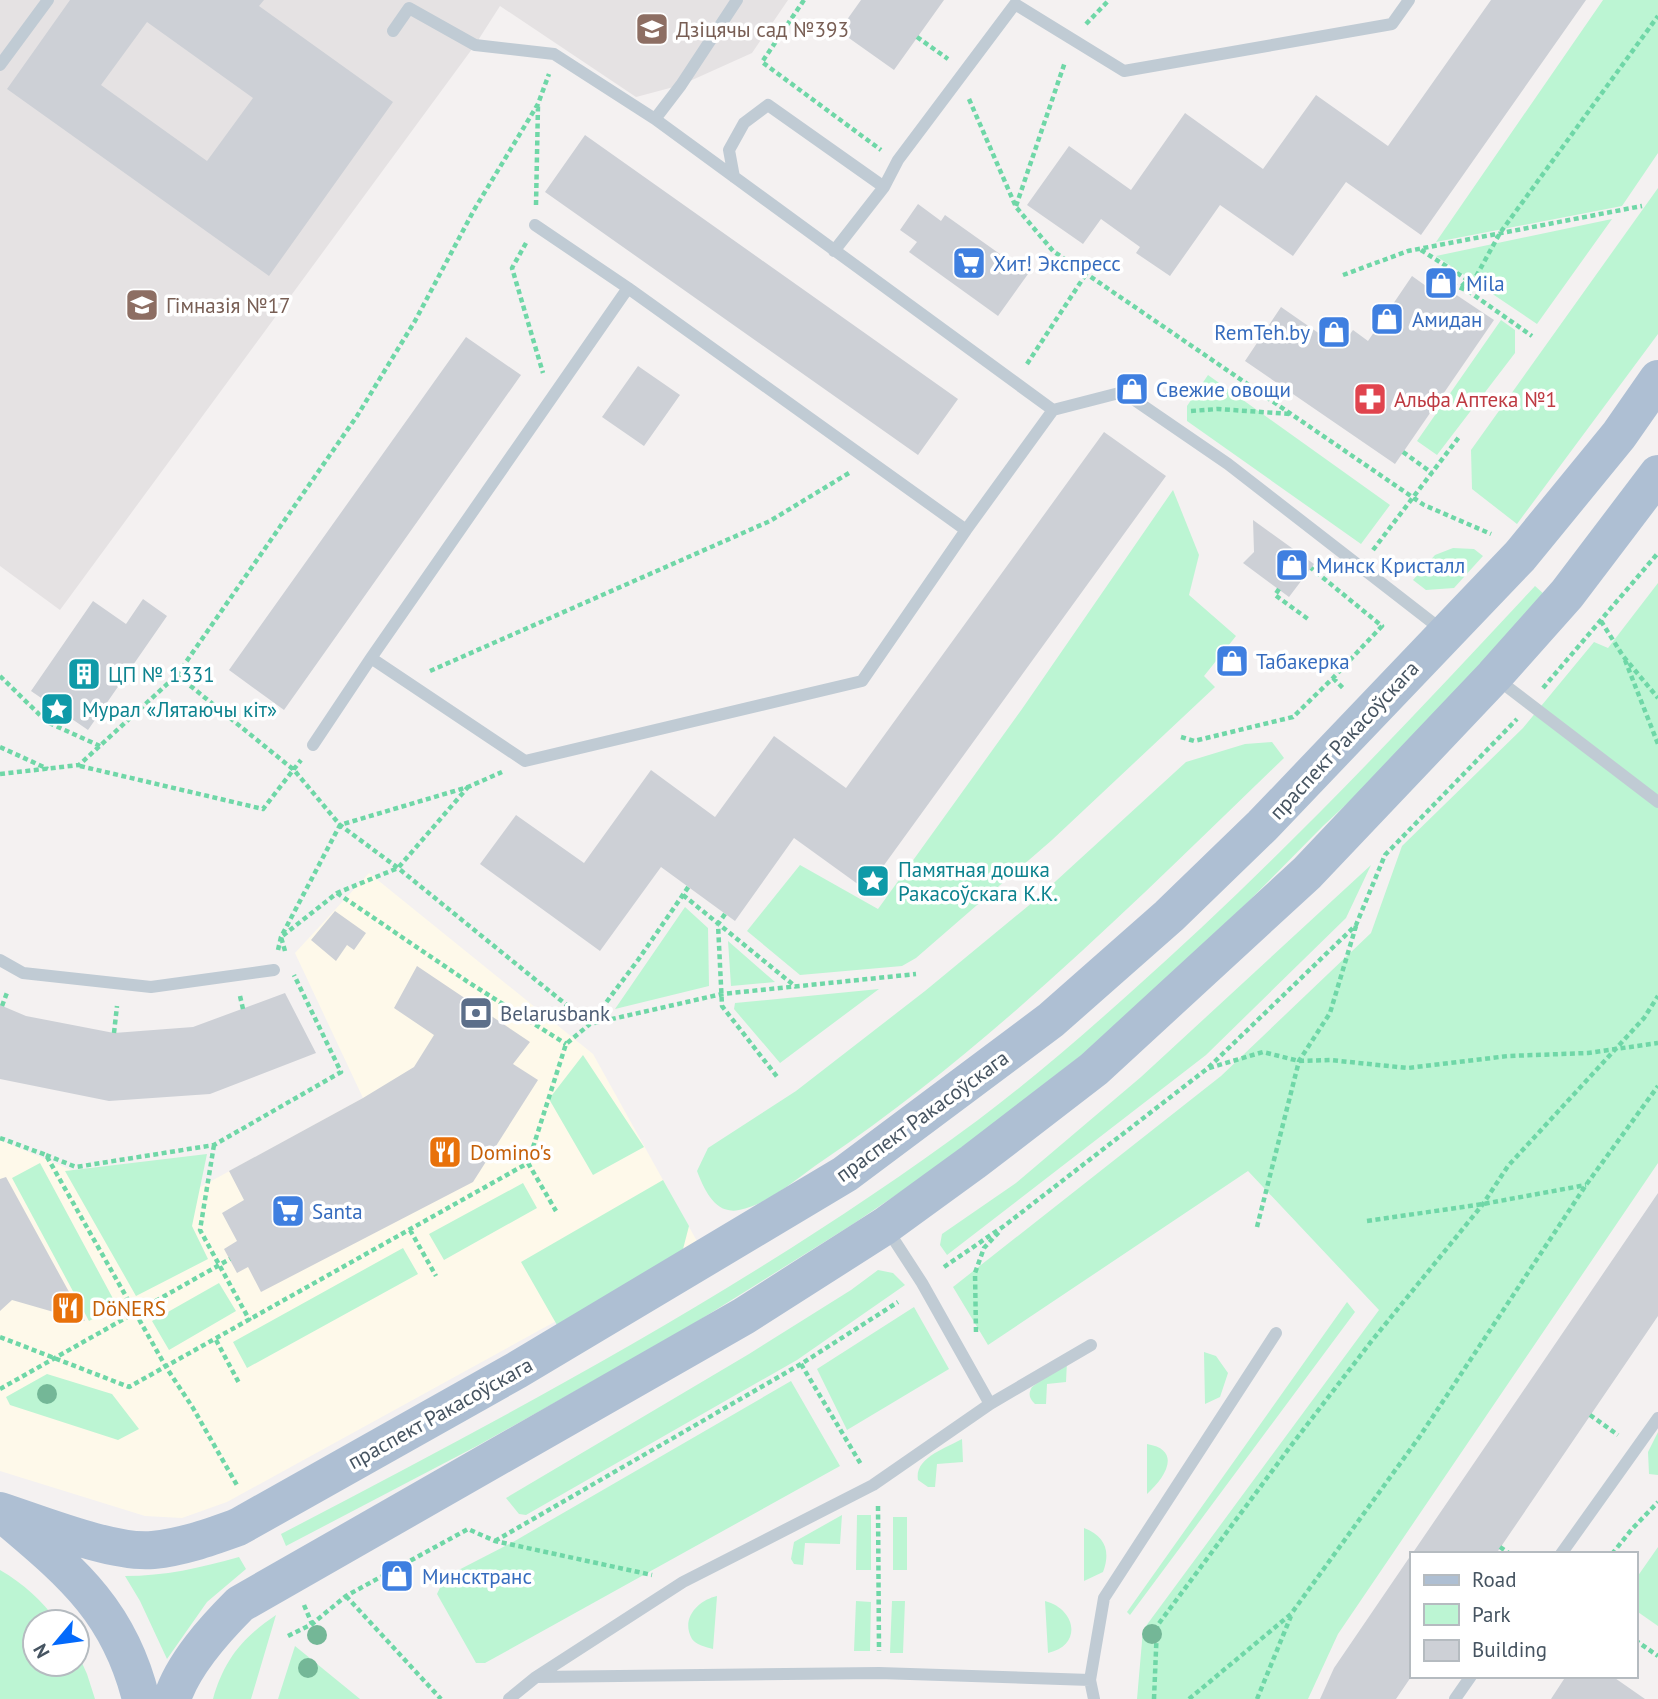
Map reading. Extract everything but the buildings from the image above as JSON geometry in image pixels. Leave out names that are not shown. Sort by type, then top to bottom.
[{"type":"main road","name":"праспект Ракасоўскага","points":[[0,1512],[114,1546],[151,1550],[194,1543],[237,1527],[517,1370],[845,1174],[1061,1012],[1169,916],[1262,826],[1520,556],[1619,435],[1658,379]]},
{"type":"main road","points":[[172,1699],[194,1658],[215,1630],[240,1604],[744,1316],[885,1226],[973,1163],[1094,1069],[1307,873],[1494,677],[1567,594],[1658,474]]},
{"type":"main road","points":[[0,1512],[50,1553],[88,1591],[115,1630],[135,1676],[141,1699]]},
{"type":"lane","points":[[0,65],[48,0]]},
{"type":"lane","points":[[655,118],[681,85],[737,0]]},
{"type":"lane","points":[[834,251],[884,187],[898,160],[1016,2],[1125,71],[1392,24],[1409,0]]},
{"type":"lane","points":[[393,31],[404,4],[475,45],[554,54],[655,118],[1053,410]]},
{"type":"lane","points":[[734,177],[729,150],[744,123],[768,105],[884,187]]},
{"type":"lane","points":[[535,225],[628,288],[965,530]]},
{"type":"lane","points":[[313,745],[628,288]]},
{"type":"lane","points":[[371,658],[525,761],[862,681],[965,530],[1053,410],[1123,392],[1228,464],[1446,633]]},
{"type":"lane","points":[[1494,677],[1658,802]]},
{"type":"lane","points":[[0,960],[23,973],[151,987],[274,970]]},
{"type":"lane","points":[[885,1226],[922,1283],[989,1404]]},
{"type":"lane","points":[[1094,1699],[1090,1680],[1104,1598],[1276,1333]]},
{"type":"lane","points":[[509,1699],[536,1678],[683,1582],[873,1485],[989,1404],[1091,1345]]},
{"type":"lane","points":[[1562,1552],[1658,1418]]},
{"type":"lane","points":[[536,1678],[879,1674],[1090,1680]]},
{"type":"lane","points":[[1455,1699],[1470,1678]]},
{"type":"path","points":[[804,0],[762,62],[885,153]]},
{"type":"path","points":[[1016,207],[1073,39],[1110,0]]},
{"type":"path","points":[[1468,291],[1500,233],[1658,16]]},
{"type":"path","points":[[917,37],[952,61]]},
{"type":"path","points":[[960,78],[1016,207],[1053,251],[1424,505],[1495,536]]},
{"type":"path","points":[[1343,275],[1420,249],[1642,206]]},
{"type":"path","points":[[1420,249],[1468,280],[1461,287]]},
{"type":"path","points":[[1026,365],[1086,274]]},
{"type":"path","points":[[1452,284],[1468,291],[1532,336]]},
{"type":"path","points":[[1156,415],[1218,409],[1292,414]]},
{"type":"path","points":[[1370,554],[1459,437]]},
{"type":"path","points":[[1403,452],[1432,473]]},
{"type":"path","points":[[405,682],[770,521],[867,461]]},
{"type":"path","points":[[1256,1227],[1299,1061],[1330,1013],[1356,925],[1385,855],[1529,705],[1658,553]]},
{"type":"path","points":[[1181,737],[1194,741],[1293,717],[1382,626],[1311,568]]},
{"type":"path","points":[[1279,589],[1275,595],[1308,618]]},
{"type":"path","points":[[1601,621],[1623,656],[1658,698]]},
{"type":"path","points":[[1623,656],[1658,744]]},
{"type":"path","points":[[177,675],[294,770],[340,825],[398,868],[590,1024]]},
{"type":"path","points":[[0,676],[47,722],[100,746]]},
{"type":"path","points":[[79,765],[263,809],[313,745]]},
{"type":"path","points":[[0,747],[49,769]]},
{"type":"path","points":[[274,970],[281,937],[340,825],[468,787],[525,761]]},
{"type":"path","points":[[281,937],[337,893],[398,868],[468,787]]},
{"type":"path","points":[[0,1337],[130,1387],[528,1163],[566,1044],[590,1024],[689,886]]},
{"type":"path","points":[[337,893],[468,982],[566,1044]]},
{"type":"path","points":[[683,895],[796,988]]},
{"type":"path","points":[[725,914],[718,924],[722,1006],[778,1078]]},
{"type":"path","points":[[944,1267],[1004,1226],[1208,1068],[1356,925]]},
{"type":"path","points":[[281,937],[288,958]]},
{"type":"path","points":[[0,1138],[76,1167],[214,1145],[341,1072],[291,969]]},
{"type":"path","points":[[590,1024],[722,994],[916,974]]},
{"type":"path","points":[[1154,1699],[1157,1626],[1298,1436],[1483,1204],[1508,1166],[1644,1018],[1658,996]]},
{"type":"path","points":[[1208,1068],[1264,1052],[1299,1061],[1330,1060],[1408,1068],[1508,1056],[1615,1050],[1658,1042]]},
{"type":"path","points":[[1257,1699],[1292,1614],[1420,1436],[1586,1185],[1658,1086]]},
{"type":"path","points":[[214,1145],[200,1230],[250,1321]]},
{"type":"path","points":[[46,1154],[166,1367],[244,1496]]},
{"type":"path","points":[[528,1163],[556,1211]]},
{"type":"path","points":[[1367,1221],[1586,1185]]},
{"type":"path","points":[[975,1380],[975,1273],[984,1248],[1004,1226]]},
{"type":"path","points":[[410,1230],[436,1276]]},
{"type":"path","points":[[0,1389],[230,1259]]},
{"type":"path","points":[[495,1541],[801,1364],[898,1302]]},
{"type":"path","points":[[216,1340],[239,1383]]},
{"type":"path","points":[[801,1364],[873,1485],[878,1503],[879,1674]]},
{"type":"path","points":[[1590,1415],[1625,1440]]},
{"type":"path","points":[[1614,1552],[1658,1502]]},
{"type":"path","points":[[288,1636],[312,1624],[346,1596],[468,1529],[495,1541],[683,1582]]},
{"type":"path","points":[[1500,1547],[1507,1552]]},
{"type":"path","points":[[346,1596],[441,1699]]},
{"type":"path","points":[[304,1605],[312,1624]]},
{"type":"path","points":[[1189,1699],[1292,1614]]},
{"type":"path","points":[[1637,1641],[1658,1656]]},
{"type":"shaded area","name":"Гімназія №17","points":[[0,0],[788,0],[752,53],[681,85],[636,97],[500,6],[475,45],[60,610],[0,566]]},
{"type":"shaded area","points":[[369,873],[593,1054],[698,1243],[227,1502],[182,1518],[145,1516],[0,1471],[0,1140],[162,1208],[363,1098],[295,953]]},
{"type":"green space","points":[[1603,0],[1658,0],[1658,153],[1622,206],[1436,242]]},
{"type":"green space","points":[[1658,188],[1658,334],[1517,524],[1472,489],[1471,450]]},
{"type":"green space","points":[[1612,219],[1537,324],[1436,256]]},
{"type":"green space","points":[[1501,320],[1515,330],[1515,353],[1437,455],[1417,441]]},
{"type":"green space","points":[[1208,375],[1390,505],[1361,544],[1187,421],[1187,406]]},
{"type":"green space","points":[[1173,490],[1199,555],[1189,595],[1236,636],[1204,676],[1215,687],[1052,840],[916,958],[902,966],[800,975],[747,931],[800,865],[878,909],[1022,709]]},
{"type":"green space","points":[[1453,548],[1474,549],[1483,556],[1454,588],[1426,590],[1413,580],[1435,555]]},
{"type":"green space","points":[[1658,583],[1658,1163],[1338,1634],[1308,1699],[1137,1699],[1143,1630],[1379,1310],[1248,1171],[988,1345],[953,1287],[1221,1076],[1371,933],[1402,846],[1523,728],[1594,642],[1608,648]]},
{"type":"green space","points":[[1535,586],[1545,595],[1393,761],[1323,826],[1247,903],[1096,1044],[936,1168],[853,1224],[674,1336],[477,1446],[286,1546],[281,1534],[550,1391],[725,1289],[896,1179],[998,1105],[1113,1008],[1236,895],[1388,742]]},
{"type":"green space","points":[[1272,742],[1284,758],[1063,969],[947,1068],[887,1115],[773,1196],[739,1210],[723,1209],[712,1199],[697,1171],[708,1148],[796,1091],[925,991],[1033,902],[1186,762],[1245,744]]},
{"type":"green space","points":[[1371,865],[1346,918],[1206,1055],[947,1255],[940,1245],[942,1234],[1016,1183],[1141,1077]]},
{"type":"green space","points":[[685,907],[708,928],[709,986],[615,1009]]},
{"type":"green space","points":[[728,941],[775,982],[731,986]]},
{"type":"green space","points":[[879,989],[780,1063],[734,1009],[735,1003]]},
{"type":"green space","points":[[583,1055],[644,1147],[593,1175],[549,1099]]},
{"type":"green space","points":[[207,1154],[192,1226],[208,1259],[136,1296],[65,1171]]},
{"type":"green space","points":[[40,1163],[117,1306],[89,1321],[12,1178]]},
{"type":"green space","points":[[663,1180],[689,1226],[682,1253],[557,1325],[521,1262]]},
{"type":"green space","points":[[523,1183],[537,1208],[444,1260],[429,1234]]},
{"type":"green space","points":[[403,1248],[418,1274],[247,1368],[233,1342]]},
{"type":"green space","points":[[878,1270],[893,1273],[905,1285],[797,1360],[526,1515],[519,1514],[506,1498],[749,1354]]},
{"type":"green space","points":[[219,1283],[236,1311],[169,1350],[152,1321]]},
{"type":"green space","points":[[1347,1302],[1355,1312],[1130,1615],[1127,1612]]},
{"type":"green space","points":[[914,1307],[949,1369],[847,1430],[817,1369]]},
{"type":"green space","points":[[1204,1352],[1216,1356],[1228,1373],[1220,1397],[1205,1404]]},
{"type":"green space","points":[[1067,1361],[1066,1382],[1047,1384],[1046,1404],[1035,1404],[1030,1396],[1032,1387]]},
{"type":"green space","points":[[47,1374],[112,1394],[139,1429],[118,1440],[10,1405],[6,1397]]},
{"type":"green space","points":[[791,1381],[840,1466],[485,1663],[476,1663],[437,1594],[445,1577],[513,1542]]},
{"type":"green space","points":[[1658,1432],[1658,1475],[1649,1474],[1648,1452]]},
{"type":"green space","points":[[962,1439],[963,1462],[937,1464],[935,1487],[928,1487],[918,1480],[918,1472],[926,1460]]},
{"type":"green space","points":[[1147,1444],[1158,1447],[1168,1458],[1160,1480],[1147,1494]]},
{"type":"green space","points":[[842,1515],[840,1544],[805,1543],[803,1565],[794,1564],[791,1559],[794,1542]]},
{"type":"green space","points":[[857,1515],[871,1515],[871,1570],[856,1570]]},
{"type":"green space","points":[[893,1517],[907,1517],[907,1570],[893,1570]]},
{"type":"green space","points":[[1084,1528],[1101,1540],[1106,1557],[1103,1572],[1084,1581]]},
{"type":"green space","points":[[1658,1547],[1658,1626],[1637,1611],[1637,1577]]},
{"type":"green space","points":[[239,1557],[246,1569],[207,1602],[167,1659],[125,1576],[182,1571]]},
{"type":"green space","points":[[0,1570],[32,1593],[46,1608],[21,1608],[21,1678],[88,1678],[95,1699],[0,1699]]},
{"type":"green space","points":[[717,1596],[713,1649],[701,1646],[692,1639],[688,1624],[698,1606]]},
{"type":"green space","points":[[856,1601],[871,1602],[870,1651],[854,1651]]},
{"type":"green space","points":[[892,1601],[905,1601],[903,1653],[890,1653]]},
{"type":"green space","points":[[1045,1601],[1063,1611],[1071,1627],[1067,1643],[1048,1653]]},
{"type":"green space","points":[[276,1615],[251,1699],[213,1699],[217,1685],[236,1651],[253,1632]]},
{"type":"green space","points":[[295,1646],[360,1699],[278,1699]]},
{"type":"place","name":"Дзіцячы сад №393","points":[[652,29]]},
{"type":"place","name":"Хит! Экспресс","points":[[969,263]]},
{"type":"place","name":"Mila","points":[[1441,283]]},
{"type":"place","name":"Гімназія №17","points":[[142,305]]},
{"type":"place","name":"Амидан","points":[[1387,319]]},
{"type":"place","name":"RemTeh.by","points":[[1334,332]]},
{"type":"place","name":"Свежие овощи","points":[[1132,389]]},
{"type":"place","name":"Альфа Аптека №1","points":[[1370,399]]},
{"type":"place","name":"Минск Кристалл","points":[[1292,565]]},
{"type":"place","name":"Табакерка","points":[[1232,661]]},
{"type":"place","name":"ЦП № 1331","points":[[84,674]]},
{"type":"place","name":"Мурал «Лятаючы кіт»","points":[[57,709]]},
{"type":"place","name":"Памятная дошка Ракасоўскага К.К.","points":[[873,881]]},
{"type":"place","name":"Belarusbank","points":[[476,1013]]},
{"type":"place","name":"Domino's","points":[[445,1152]]},
{"type":"place","name":"Santa","points":[[288,1211]]},
{"type":"place","name":"DöNERS","points":[[68,1308]]},
{"type":"place","name":"Минсктранс","points":[[397,1576]]}]
